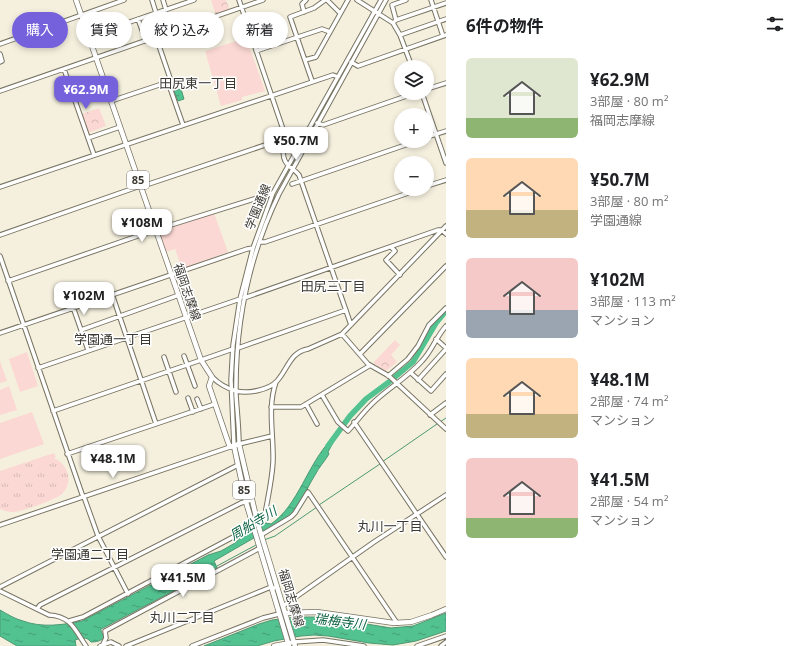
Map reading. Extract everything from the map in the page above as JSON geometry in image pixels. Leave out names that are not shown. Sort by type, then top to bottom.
[{"type":"main road","name":"福岡志摩線","points":[[76,0],[80,12]]},
{"type":"main road","name":"福岡志摩線","points":[[92,48],[201,360],[212,377],[209,386],[215,404],[235,445],[255,523],[261,535],[271,587],[289,645]]},
{"type":"main road","name":"福岡志摩線","points":[[235,445],[238,465],[249,501]]},
{"type":"main road","name":"85","points":[[255,523],[262,546]]},
{"type":"main road","name":"福岡志摩線","points":[[262,546],[278,588],[294,644]]},
{"type":"main road","points":[[285,613],[317,612],[397,623],[411,622],[422,619],[446,609]]},
{"type":"main road","points":[[274,646],[294,644]]},
{"type":"street","points":[[90,12],[124,0]]},
{"type":"street","points":[[152,0],[156,12]]},
{"type":"street","points":[[162,0],[166,10]]},
{"type":"street","points":[[159,12],[194,0]]},
{"type":"street","points":[[239,0],[286,138],[282,152],[288,166],[299,175],[315,225],[351,325]]},
{"type":"street","points":[[224,14],[263,0]]},
{"type":"street","points":[[304,12],[302,4],[306,0]]},
{"type":"street","points":[[312,81],[290,17],[314,8],[326,0],[340,13]]},
{"type":"street","points":[[305,60],[316,57],[348,0]]},
{"type":"street","points":[[357,0],[393,23],[400,35],[409,60]]},
{"type":"street","name":"学園通線","points":[[235,445],[238,348],[244,298],[260,242],[272,208],[292,168],[351,62],[381,0]]},
{"type":"street","name":"学園通線","points":[[235,445],[232,390],[235,325],[253,248],[273,193],[338,77],[376,13],[386,0]]},
{"type":"street","points":[[396,20],[392,5],[406,0]]},
{"type":"street","points":[[351,62],[358,66],[445,35],[438,21],[431,0]]},
{"type":"street","points":[[393,23],[396,20],[446,3]]},
{"type":"street","points":[[0,44],[76,17]]},
{"type":"street","points":[[132,21],[138,19],[140,24]]},
{"type":"street","points":[[400,35],[446,19]]},
{"type":"street","points":[[256,51],[322,29],[330,32]]},
{"type":"street","points":[[0,91],[140,43]]},
{"type":"street","points":[[111,101],[171,81],[159,48]]},
{"type":"street","points":[[0,54],[2,61],[0,62]]},
{"type":"street","points":[[64,69],[94,155]]},
{"type":"street","points":[[0,187],[271,94],[333,75],[338,77]]},
{"type":"street","points":[[168,82],[183,125]]},
{"type":"street","points":[[434,87],[446,83]]},
{"type":"street","points":[[317,123],[323,125],[395,100]]},
{"type":"street","points":[[425,100],[446,163]]},
{"type":"street","points":[[88,138],[120,127]]},
{"type":"street","points":[[434,135],[446,131]]},
{"type":"street","points":[[0,234],[286,138]]},
{"type":"street","points":[[292,184],[397,148]]},
{"type":"street","points":[[434,184],[446,180]]},
{"type":"street","points":[[8,281],[155,230],[273,193]]},
{"type":"street","points":[[260,242],[265,242],[400,196]]},
{"type":"street","points":[[69,621],[83,617],[128,594],[235,536],[263,517],[265,514],[270,489],[273,462],[271,407],[272,392],[276,382],[297,353],[342,334],[446,226]]},
{"type":"street","points":[[244,298],[438,230],[442,230]]},
{"type":"street","points":[[442,230],[446,234]]},
{"type":"street","points":[[391,247],[395,251],[386,260],[400,275]]},
{"type":"street","points":[[0,333],[247,248],[253,248]]},
{"type":"street","points":[[0,256],[67,454],[98,536],[128,594]]},
{"type":"street","points":[[360,354],[446,266]]},
{"type":"street","points":[[112,294],[156,424]]},
{"type":"street","points":[[81,330],[179,295]]},
{"type":"street","points":[[38,368],[240,299]]},
{"type":"street","points":[[73,307],[88,350]]},
{"type":"street","points":[[389,376],[408,359],[418,346],[429,325],[446,308]]},
{"type":"street","points":[[238,348],[346,310]]},
{"type":"street","points":[[322,395],[338,422],[348,431],[354,422],[375,400],[411,373],[428,354],[439,333],[446,326]]},
{"type":"street","points":[[342,334],[369,366],[389,376],[446,429]]},
{"type":"street","points":[[418,380],[446,349],[436,339]]},
{"type":"street","points":[[53,411],[233,349]]},
{"type":"street","points":[[184,356],[195,386]]},
{"type":"street","points":[[164,357],[176,392]]},
{"type":"street","points":[[271,407],[296,408],[306,404],[369,366]]},
{"type":"street","points":[[411,373],[430,391],[446,374]]},
{"type":"street","points":[[212,377],[236,391],[251,391],[276,382]]},
{"type":"street","points":[[188,398],[193,412]]},
{"type":"street","points":[[197,399],[201,409]]},
{"type":"street","points":[[430,415],[446,403]]},
{"type":"street","points":[[67,454],[215,404]]},
{"type":"street","points":[[306,404],[317,424]]},
{"type":"street","points":[[354,422],[446,557]]},
{"type":"street","points":[[442,425],[446,422]]},
{"type":"street","points":[[0,526],[235,445],[272,436]]},
{"type":"street","points":[[0,588],[98,536],[238,465]]},
{"type":"street","points":[[261,535],[295,513],[308,492],[397,623]]},
{"type":"street","points":[[283,606],[446,495]]},
{"type":"street","points":[[37,609],[40,606],[241,503],[249,501]]},
{"type":"street","points":[[102,645],[106,638],[105,631],[262,546]]},
{"type":"street","points":[[126,646],[271,587],[278,588]]},
{"type":"street","points":[[0,591],[49,615],[55,615],[69,621],[86,646]]},
{"type":"street","points":[[192,646],[263,618],[279,614]]},
{"type":"street","points":[[417,646],[446,636]]},
{"type":"street","points":[[323,640],[326,646]]},
{"type":"street","points":[[294,644],[323,640],[364,646]]},
{"type":"street","points":[[102,645],[111,642],[119,646]]},
{"type":"street","points":[[441,646],[446,642]]},
{"type":"green space","points":[[211,0],[226,0],[230,11],[224,13],[215,12]]},
{"type":"green space","points":[[232,42],[232,48],[250,48],[265,91],[242,97],[242,100],[221,106],[205,51],[214,48],[224,48],[224,45]]},
{"type":"green space","points":[[99,108],[106,126],[88,133],[82,114]]},
{"type":"green space","points":[[214,213],[228,252],[182,269],[175,249],[166,252],[159,232]]},
{"type":"green space","points":[[395,340],[400,345],[391,355],[397,362],[386,371],[374,364],[374,362]]},
{"type":"green space","points":[[27,352],[38,386],[20,392],[9,359]]},
{"type":"green space","points":[[0,361],[7,381],[0,383]]},
{"type":"green space","points":[[9,386],[17,410],[0,415],[0,390]]},
{"type":"green space","points":[[32,412],[44,444],[0,459],[0,423]]},
{"type":"green space","points":[[54,453],[56,457],[54,458],[63,464],[68,474],[68,484],[62,494],[46,502],[16,512],[4,511],[0,509],[0,471]]},
{"type":"water","points":[[181,89],[184,99],[178,101],[174,91]]},
{"type":"water","points":[[331,440],[334,441],[328,452],[329,454],[295,510],[285,520],[214,561],[218,570],[194,580],[101,629],[104,637],[102,639],[91,642],[86,638],[75,640],[76,646],[17,646],[0,636],[0,610],[17,619],[38,625],[60,625],[82,621],[208,555],[221,551],[235,543],[248,531],[266,523],[271,524],[289,507],[316,460]]},
{"type":"water","name":"瑞梅寺川","points":[[446,613],[446,631],[416,641],[393,645],[314,635],[274,641],[257,646],[204,646],[272,620],[298,617],[324,617],[391,628],[413,626]]},
{"type":"waterway","name":"周船寺川","points":[[328,446],[350,416],[366,399],[413,362],[436,323],[446,311]]},
{"type":"waterway","points":[[440,422],[446,418]]},
{"type":"waterway","points":[[382,462],[437,424]]},
{"type":"waterway","points":[[319,505],[380,464]]},
{"type":"waterway","points":[[264,540],[275,536],[317,507]]},
{"type":"waterway","points":[[217,566],[256,545]]},
{"type":"district","name":"田尻東一丁目","points":[[198,83]]},
{"type":"district","name":"田尻三丁目","points":[[333,286]]},
{"type":"district","name":"学園通一丁目","points":[[113,339]]},
{"type":"district","name":"丸川一丁目","points":[[390,526]]},
{"type":"district","name":"学園通二丁目","points":[[90,554]]},
{"type":"district","name":"丸川二丁目","points":[[182,617]]}]
